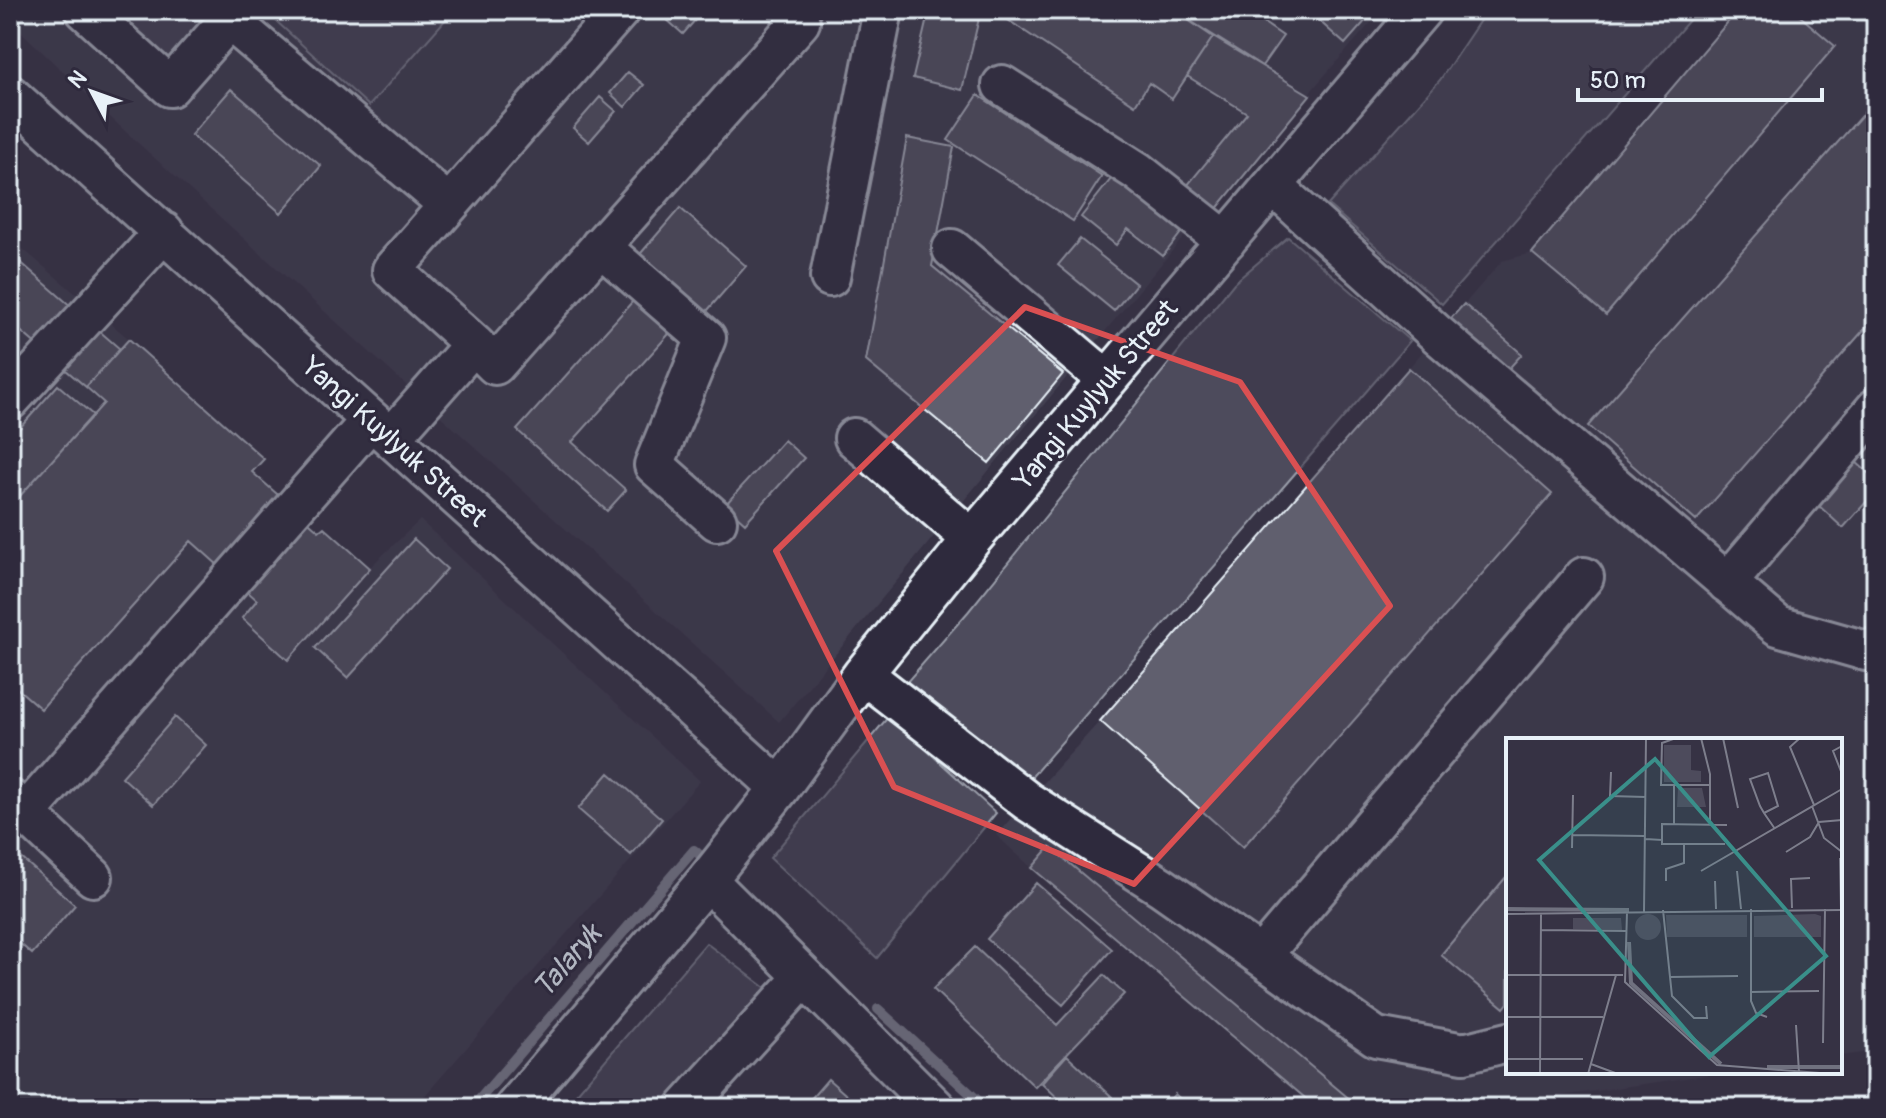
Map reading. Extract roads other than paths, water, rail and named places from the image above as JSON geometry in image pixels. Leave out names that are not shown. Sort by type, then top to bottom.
[{"type":"street","points":[[85,10],[170,87],[233,15],[449,205]]},
{"type":"street","points":[[620,10],[392,270],[495,365],[800,22]]},
{"type":"street","points":[[830,277],[883,10]]},
{"type":"street","name":"Yangi Kuylyuk Street","points":[[514,1108],[707,880],[780,788],[863,674],[972,539],[1422,10]]},
{"type":"street","points":[[1002,85],[1137,171],[1226,241]]},
{"type":"street","name":"Yangi Kuylyuk Street","points":[[10,95],[780,788]]},
{"type":"street","points":[[1273,186],[1437,334],[1778,626],[1866,651],[1876,647]]},
{"type":"street","points":[[10,400],[164,232]]},
{"type":"street","points":[[600,246],[706,338],[654,465],[717,521]]},
{"type":"street","points":[[952,249],[1107,380]]},
{"type":"street","points":[[93,877],[18,806],[381,429],[474,344]]},
{"type":"street","points":[[1727,583],[1876,408]]},
{"type":"street","points":[[854,438],[972,539]]},
{"type":"street","points":[[1261,956],[1584,577]]},
{"type":"street","points":[[863,674],[1027,801],[1162,887],[1376,1037],[1464,1053],[1506,1042]]},
{"type":"street","points":[[707,880],[936,1108]]},
{"type":"street","points":[[685,1108],[803,978]]},
{"type":"waterway","name":"Talaryk","points":[[472,1108],[694,850],[700,855]]},
{"type":"waterway","name":"Talaryk","points":[[878,1009],[986,1108]]},
{"type":"waterway","name":"Talaryk","points":[[1822,1108],[1876,1101]]}]
